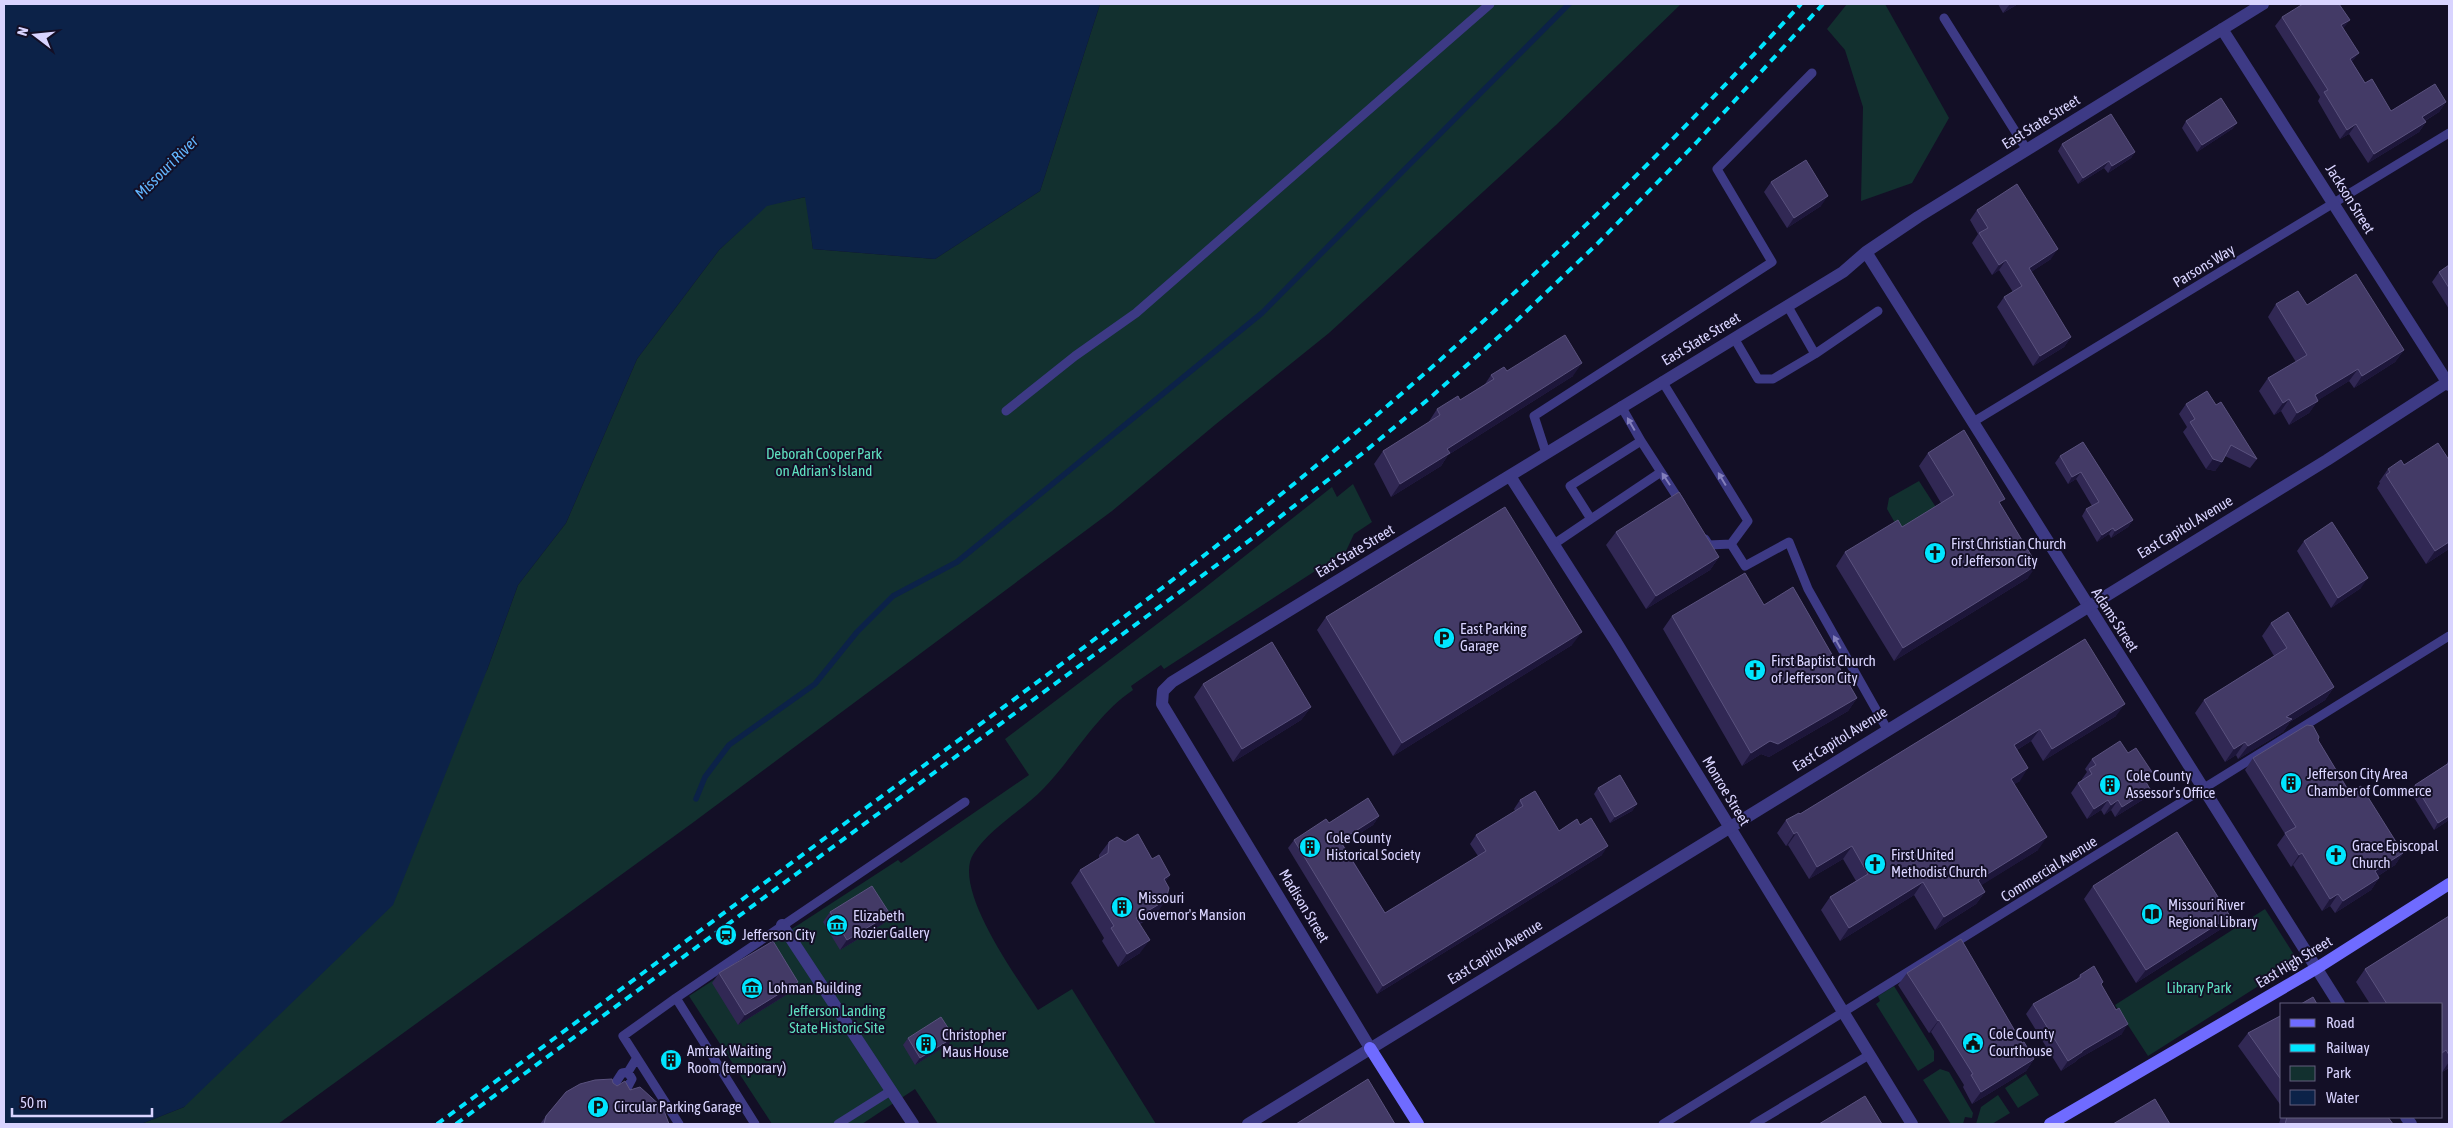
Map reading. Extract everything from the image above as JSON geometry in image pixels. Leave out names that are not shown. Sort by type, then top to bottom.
[{"type":"main road","name":"East High Street","points":[[2050,1124],[2317,968],[2449,884]]},
{"type":"main road","name":"Madison Street","points":[[1370,1048],[1418,1124]]},
{"type":"street","name":"East State Street","points":[[1162,704],[1163,691],[1172,682],[1843,272],[1866,252],[2263,4]]},
{"type":"street","name":"Jackson Street","points":[[2222,29],[2449,383]]},
{"type":"street","name":"Adams Street","points":[[1866,252],[2087,607],[2204,789],[2337,1003]]},
{"type":"street","name":"East Capitol Avenue","points":[[1248,1124],[2449,383]]},
{"type":"street","name":"Monroe Street","points":[[1510,476],[1554,544],[1912,1124]]},
{"type":"street","name":"Madison Street","points":[[1162,704],[1370,1048]]},
{"type":"street","points":[[782,925],[913,1124]]},
{"type":"lane","points":[[1006,411],[1075,356],[1136,312],[1490,4]]},
{"type":"lane","points":[[1944,18],[2027,150]]},
{"type":"lane","points":[[1546,453],[1534,416],[1772,262],[1717,169],[1812,73]]},
{"type":"lane","name":"Parsons Way","points":[[1973,422],[2449,133]]},
{"type":"lane","points":[[1787,305],[1815,354]]},
{"type":"lane","points":[[1734,338],[1758,379],[1773,379],[1815,354],[1878,311]]},
{"type":"lane","points":[[1662,381],[1748,520],[1731,544]]},
{"type":"lane","points":[[1621,406],[1641,441],[1688,513]]},
{"type":"lane","points":[[1591,519],[1570,486],[1641,441]]},
{"type":"lane","points":[[1554,544],[1661,472]]},
{"type":"lane","points":[[1698,529],[1709,545],[1731,544]]},
{"type":"lane","points":[[1731,544],[1745,566],[1789,542],[1808,589],[1887,729]]},
{"type":"lane","name":"Commercial Avenue","points":[[1665,1124],[2449,636]]},
{"type":"lane","points":[[679,1124],[636,1059],[624,1036],[782,925],[964,802]]},
{"type":"lane","points":[[676,998],[755,1124]]},
{"type":"lane","points":[[1754,1124],[1870,1055]]},
{"type":"lane","points":[[609,1093],[622,1073],[628,1072],[636,1059]]},
{"type":"lane","points":[[623,1097],[632,1079],[628,1072]]},
{"type":"lane","points":[[838,1124],[892,1090]]},
{"type":"green space","name":"Deborah Cooper Park on Adrian's Island","points":[[1100,4],[1681,4],[1556,125],[1329,333],[1112,511],[691,824],[278,1124],[141,1124],[184,1107],[487,670],[518,585],[566,523],[637,359],[719,250],[767,205],[806,197],[813,249],[935,259],[1040,191]]},
{"type":"green space","points":[[1847,4],[1885,4],[1949,118],[1912,183],[1861,201],[1863,107],[1845,50],[1827,29]]},
{"type":"green space","points":[[1919,481],[1939,512],[1902,535],[1887,509],[1889,498]]},
{"type":"green space","name":"Jefferson Landing State Historic Site","points":[[1353,484],[1372,522],[1354,534],[1346,551],[1164,669],[1161,665],[1131,686],[1133,690],[1096,724],[1044,788],[989,835],[974,853],[969,868],[971,888],[990,933],[1038,1010],[1072,989],[1156,1124],[938,1124],[915,1089],[862,1124],[772,1124],[689,996],[898,860],[901,863],[1029,775],[1005,739],[1202,590],[1332,487],[1337,497]]},
{"type":"green space","name":"Library Park","points":[[2265,909],[2298,961],[2148,1056],[2115,1005]]},
{"type":"green space","points":[[1894,986],[1934,1051],[1934,1061],[1918,1071],[1876,1004],[1880,1001],[1878,996]]},
{"type":"green space","points":[[1940,1069],[1949,1072],[1973,1113],[1972,1118],[1965,1117],[1963,1124],[1951,1124],[1923,1080]]},
{"type":"green space","points":[[2026,1074],[2039,1095],[2018,1108],[2005,1088]]},
{"type":"green space","points":[[1998,1095],[2010,1113],[1992,1124],[1976,1124],[1981,1107]]},
{"type":"water","name":"Missouri River","points":[[4,4],[1100,4],[1040,191],[935,259],[813,249],[805,197],[767,206],[719,250],[637,359],[566,523],[518,585],[487,670],[393,905],[184,1107],[141,1124],[4,1124]]},
{"type":"building","points":[[2303,4],[2339,4],[2350,20],[2341,25],[2359,53],[2350,59],[2365,83],[2372,79],[2391,111],[2435,84],[2446,102],[2422,117],[2426,122],[2374,154],[2356,124],[2347,130],[2324,92],[2328,90],[2282,17]]},
{"type":"building","points":[[2221,98],[2237,123],[2202,145],[2186,121]]},
{"type":"building","points":[[2111,114],[2135,152],[2112,166],[2109,161],[2083,178],[2062,144]]},
{"type":"building","points":[[1806,160],[1828,196],[1794,218],[1771,182]]},
{"type":"building","points":[[2017,184],[2058,249],[2029,268],[2071,337],[2040,356],[2004,297],[2022,286],[2006,260],[1999,265],[1979,233],[1988,228],[1977,210]]},
{"type":"building","points":[[2449,265],[2449,288],[2439,272]]},
{"type":"building","points":[[2356,274],[2404,350],[2362,376],[2358,369],[2315,395],[2318,401],[2297,413],[2289,399],[2283,403],[2268,378],[2307,355],[2276,304],[2298,291],[2307,305]]},
{"type":"building","points":[[1565,335],[1582,363],[1447,449],[1450,453],[1400,484],[1383,451],[1440,415],[1437,409],[1458,396],[1460,400],[1494,379],[1491,375],[1504,367],[1507,371]]},
{"type":"building","points":[[2207,391],[2216,405],[2221,402],[2257,459],[2231,445],[2222,462],[2213,459],[2190,422],[2195,419],[2186,404]]},
{"type":"building","name":"First Christian Church of Jefferson City","points":[[1964,430],[2005,499],[1999,502],[2037,565],[1903,648],[1845,552],[1898,520],[1902,527],[1954,495],[1928,453]]},
{"type":"building","points":[[2083,442],[2133,520],[2115,531],[2113,528],[2102,535],[2086,509],[2099,502],[2081,472],[2072,477],[2060,456]]},
{"type":"building","points":[[2438,443],[2449,460],[2449,542],[2435,551],[2386,475],[2390,472],[2388,469],[2401,460],[2404,465]]},
{"type":"building","points":[[1679,492],[1719,557],[1656,596],[1616,532]]},
{"type":"building","name":"East Parking Garage","points":[[1505,507],[1582,632],[1402,743],[1326,617]]},
{"type":"building","points":[[2332,522],[2368,578],[2338,598],[2304,541]]},
{"type":"building","name":"First Baptist Church of Jefferson City","points":[[1745,573],[1764,605],[1793,587],[1857,698],[1778,744],[1770,741],[1751,753],[1672,616]]},
{"type":"building","points":[[2288,612],[2334,687],[2286,717],[2292,719],[2248,746],[2245,742],[2234,749],[2204,700],[2287,648],[2271,623]]},
{"type":"building","points":[[2085,639],[2125,704],[2052,749],[2040,729],[2014,745],[2028,768],[2011,779],[2047,837],[1978,880],[1985,892],[1944,917],[1923,882],[1849,928],[1830,897],[1868,874],[1852,846],[1817,867],[1797,832],[1794,834],[1786,820],[1800,814]]},
{"type":"building","points":[[1272,642],[1311,707],[1242,749],[1203,684]]},
{"type":"building","points":[[2307,725],[2313,726],[2319,737],[2318,740],[2350,793],[2361,786],[2403,853],[2375,871],[2379,878],[2343,901],[2338,894],[2330,899],[2302,853],[2299,855],[2285,833],[2296,827],[2253,758]]},
{"type":"building","name":"Cole County Assessor's Office","points":[[2120,741],[2128,753],[2136,748],[2152,772],[2143,777],[2150,789],[2122,807],[2118,800],[2111,805],[2108,800],[2094,809],[2078,783],[2092,774],[2089,769],[2096,765],[2092,759]]},
{"type":"building","points":[[2449,763],[2449,816],[2438,823],[2415,785]]},
{"type":"building","points":[[1620,775],[1637,804],[1615,817],[1598,788]]},
{"type":"building","points":[[1535,791],[1559,831],[1577,819],[1580,825],[1591,818],[1608,846],[1383,986],[1294,840],[1326,819],[1329,823],[1368,798],[1379,816],[1340,841],[1385,913],[1486,851],[1476,835],[1523,806],[1520,800]]},
{"type":"building","name":"Missouri River Regional Library","points":[[2177,832],[2230,916],[2146,970],[2093,886]]},
{"type":"building","name":"Missouri Governor's Mansion","points":[[1138,834],[1152,859],[1159,855],[1170,875],[1164,879],[1169,888],[1166,900],[1136,918],[1150,940],[1127,954],[1111,928],[1114,926],[1080,870],[1108,853],[1109,842],[1117,837],[1125,842]]},
{"type":"building","points":[[872,886],[890,914],[847,940],[830,912]]},
{"type":"building","points":[[2449,916],[2449,1055],[2446,1050],[2443,1052],[2443,1003],[2386,1003],[2365,969]]},
{"type":"building","points":[[1961,939],[2022,1043],[2024,1042],[2034,1059],[1981,1092],[1971,1075],[1973,1074],[1907,973]]},
{"type":"building","name":"Lohman Building","points":[[773,941],[798,982],[745,1015],[719,973]]},
{"type":"building","points":[[2094,966],[2103,982],[2101,984],[2116,1010],[2119,1008],[2128,1024],[2068,1061],[2033,1004],[2081,977],[2080,975]]},
{"type":"building","points":[[2313,997],[2316,1003],[2303,1003]]},
{"type":"building","points":[[2280,1016],[2280,1078],[2248,1033]]},
{"type":"building","name":"Christopher Maus House","points":[[941,1017],[954,1037],[920,1058],[908,1038]]},
{"type":"building","name":"Circular Parking Garage","points":[[612,1079],[613,1083],[617,1086],[625,1081],[630,1090],[640,1087],[663,1108],[669,1124],[544,1124],[546,1116],[566,1092],[580,1084],[595,1080]]},
{"type":"building","points":[[1368,1079],[1395,1124],[1296,1124]]},
{"type":"building","points":[[1865,1096],[1882,1124],[1819,1124]]},
{"type":"building","points":[[2155,1099],[2170,1124],[2113,1124]]},
{"type":"building","points":[[2287,1118],[2389,1118],[2393,1124],[2285,1124]]},
{"type":"waterway","points":[[696,799],[705,777],[729,745],[815,684],[857,632],[893,596],[957,562],[1262,313],[1569,4]]},
{"type":"railway","points":[[437,1124],[1047,675],[1233,533],[1353,435],[1470,333],[1584,227],[1694,117],[1801,4]]},
{"type":"railway","points":[[456,1124],[1237,550],[1363,453],[1431,397],[1512,325],[1598,243],[1696,143],[1823,4]]},
{"type":"place","name":"First Christian Church of Jefferson City","points":[[1935,553]]},
{"type":"place","name":"East Parking Garage","points":[[1444,638]]},
{"type":"place","name":"First Baptist Church of Jefferson City","points":[[1755,670]]},
{"type":"place","name":"Jefferson City Area Chamber of Commerce","points":[[2291,783]]},
{"type":"place","name":"Cole County Assessor's Office","points":[[2110,785]]},
{"type":"place","name":"Cole County Historical Society","points":[[1310,847]]},
{"type":"place","name":"Grace Episcopal Church","points":[[2336,855]]},
{"type":"place","name":"First United Methodist Church","points":[[1875,864]]},
{"type":"place","name":"Missouri Governor's Mansion","points":[[1122,907]]},
{"type":"place","name":"Missouri River Regional Library","points":[[2152,914]]},
{"type":"place","name":"Elizabeth Rozier Gallery","points":[[837,925]]},
{"type":"place","name":"Jefferson City","points":[[726,935]]},
{"type":"place","name":"Lohman Building","points":[[752,988]]},
{"type":"place","name":"Cole County Courthouse","points":[[1973,1043]]},
{"type":"place","name":"Christopher Maus House","points":[[926,1044]]},
{"type":"place","name":"Amtrak Waiting Room (temporary)","points":[[671,1060]]},
{"type":"place","name":"Circular Parking Garage","points":[[598,1107]]}]
